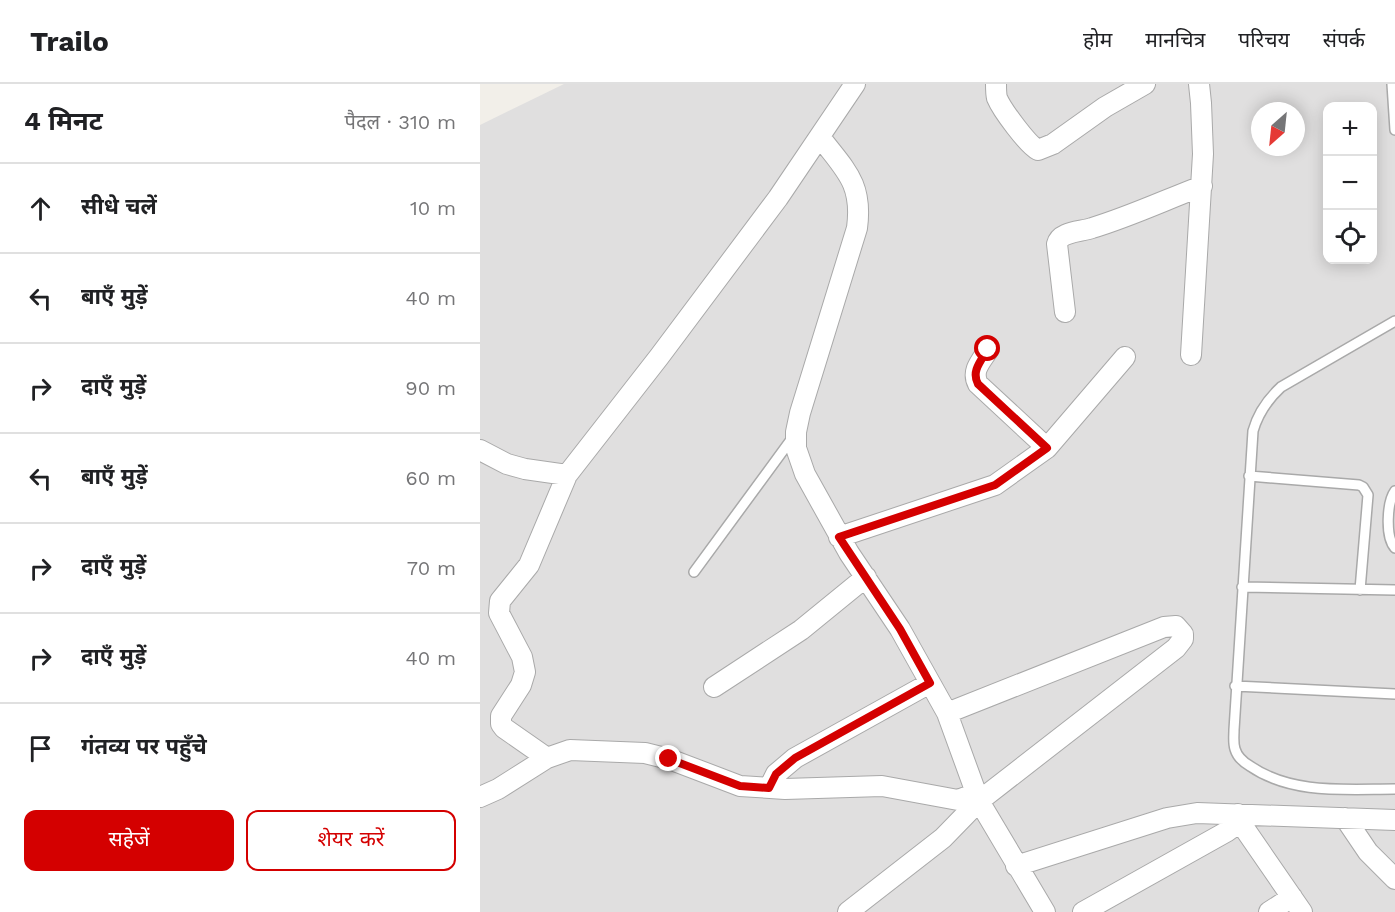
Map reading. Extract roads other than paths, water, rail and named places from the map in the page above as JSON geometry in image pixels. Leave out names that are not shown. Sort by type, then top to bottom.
[{"type":"street","points":[[547,758],[504,729],[501,724],[501,716],[521,685],[525,672],[522,657],[498,608],[502,596],[529,565],[567,475],[745,244],[855,84]]},
{"type":"street","points":[[996,84],[997,98],[1025,139],[1038,150],[1053,144],[1105,106],[1145,84]]},
{"type":"street","points":[[1191,355],[1202,186],[1202,123],[1198,84]]},
{"type":"street","points":[[820,137],[854,182],[859,212],[857,228],[800,413],[796,432],[796,448],[805,474],[839,537],[900,629],[947,713],[977,797],[1045,912]]},
{"type":"street","points":[[1065,312],[1057,244],[1062,235],[1111,222],[1202,186]]},
{"type":"street","points":[[988,349],[975,371],[974,377],[978,384],[1047,448]]},
{"type":"street","points":[[839,537],[995,485],[1047,448],[1125,357]]},
{"type":"street","points":[[482,454],[525,469],[567,475]]},
{"type":"street","points":[[714,687],[794,635],[866,577]]},
{"type":"street","points":[[848,912],[943,838],[977,797],[1176,648],[1181,643],[1183,634],[1176,626],[1164,627],[947,713]]},
{"type":"street","points":[[769,788],[776,774],[795,758],[930,683]]},
{"type":"street","points":[[480,797],[498,789],[547,758],[570,750],[645,753],[669,759],[740,786],[769,788],[882,786],[958,800],[977,797]]},
{"type":"street","points":[[1016,866],[1167,818],[1204,813],[1239,818],[1395,820]]},
{"type":"street","points":[[1239,818],[1297,904],[1269,912]]},
{"type":"street","points":[[1083,912],[1226,832],[1239,818]]},
{"type":"street","points":[[1345,818],[1368,852],[1395,879]]},
{"type":"lane","points":[[1392,84],[1395,130]]},
{"type":"lane","points":[[1395,321],[1281,387],[1258,414],[1252,431],[1234,709],[1235,750],[1242,760],[1256,770],[1283,782],[1317,789],[1395,789]]},
{"type":"lane","points":[[694,572],[796,432]]},
{"type":"lane","points":[[1249,476],[1363,487],[1368,495],[1360,590]]},
{"type":"lane","points":[[1395,490],[1390,499],[1389,538],[1395,548]]},
{"type":"lane","points":[[1242,587],[1395,590]]},
{"type":"lane","points":[[1235,686],[1395,694]]}]
